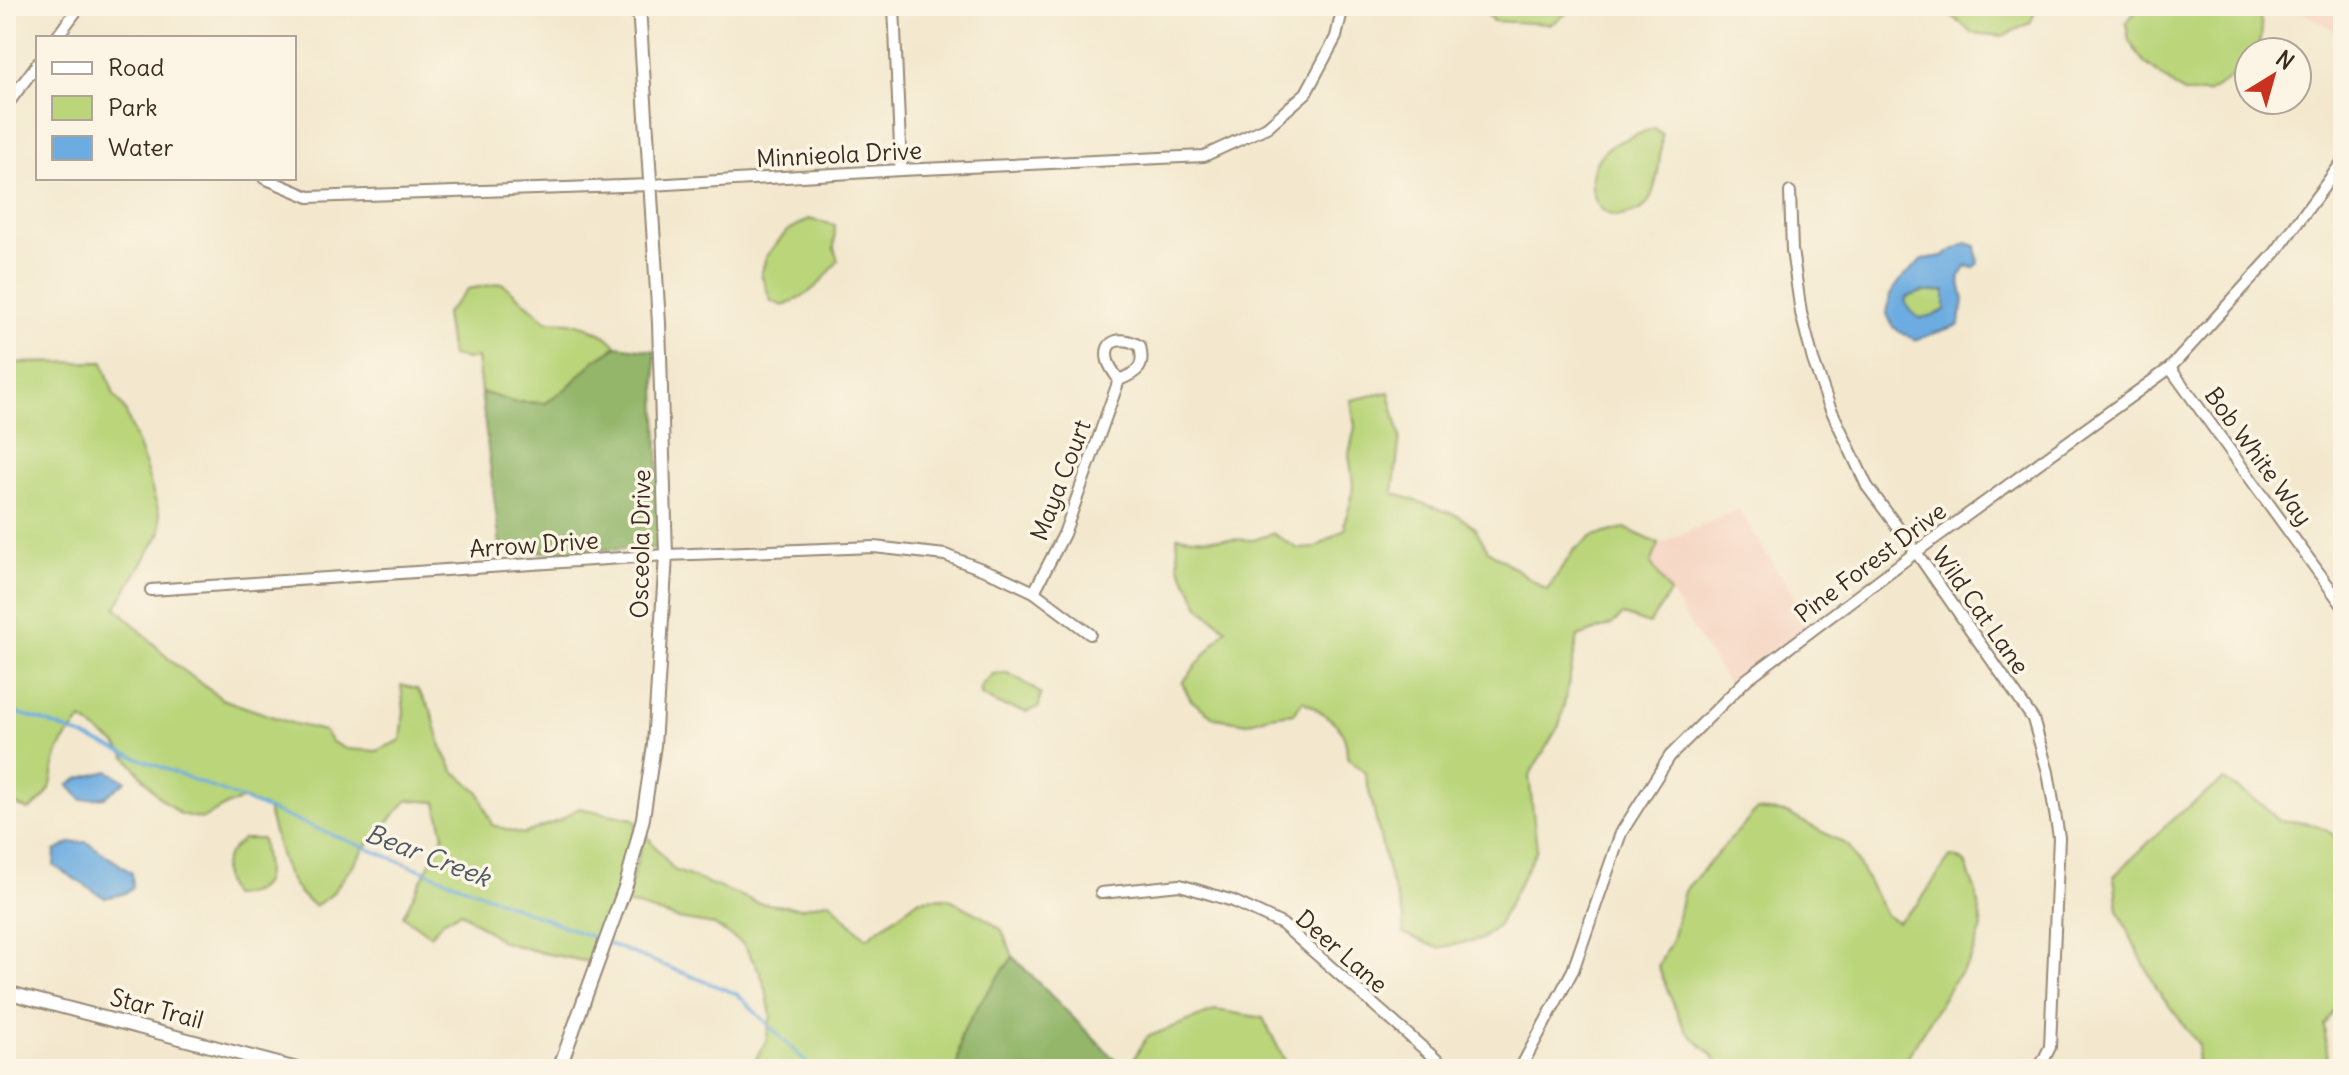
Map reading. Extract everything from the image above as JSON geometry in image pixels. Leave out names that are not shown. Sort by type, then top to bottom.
[{"type":"street","points":[[59,36],[80,6]]},
{"type":"street","name":"Osceola Drive","points":[[559,1069],[627,882],[643,818],[654,745],[666,555],[659,323],[639,6]]},
{"type":"street","points":[[894,6],[901,170]]},
{"type":"street","name":"Minnieola Drive","points":[[269,180],[309,197],[651,185],[1204,156],[1267,127],[1306,93],[1336,37],[1343,6]]},
{"type":"street","points":[[6,106],[36,66]]},
{"type":"street","name":"Pine Forest Drive","points":[[1520,1069],[1573,970],[1621,833],[1670,756],[1747,679],[2170,368],[2275,253],[2343,161]]},
{"type":"street","name":"Wild Cat Lane","points":[[1790,192],[1792,250],[1801,313],[1829,405],[1867,486],[2033,719],[2048,772],[2059,837],[2050,1047],[2039,1069]]},
{"type":"street","name":"Bob White Way","points":[[2170,368],[2343,606]]},
{"type":"street","name":"Maya Court","points":[[1034,592],[1064,534],[1119,380]]},
{"type":"street","name":"Arrow Drive","points":[[151,590],[666,555],[874,547],[945,555],[1034,592],[1090,634]]},
{"type":"street","name":"Deer Lane","points":[[1101,893],[1180,885],[1233,901],[1282,924],[1447,1069]]},
{"type":"street","name":"Star Trail","points":[[6,992],[297,1069]]},
{"type":"shaded area","points":[[2293,6],[2343,6],[2343,36]]},
{"type":"shaded area","points":[[1738,509],[1817,632],[1734,694],[1651,563],[1658,545]]},
{"type":"green space","points":[[1480,6],[1578,6],[1551,24],[1493,21]]},
{"type":"green space","points":[[1888,6],[2038,6],[2030,23],[2003,36],[1972,33],[1951,15]]},
{"type":"green space","points":[[2140,6],[2257,6],[2262,35],[2233,36],[2233,75],[2207,93],[2183,93],[2144,62],[2129,41],[2126,23]]},
{"type":"green space","points":[[1654,128],[1662,134],[1657,177],[1649,201],[1632,213],[1615,216],[1605,212],[1597,204],[1593,193],[1594,169],[1599,157],[1624,139]]},
{"type":"green space","points":[[809,219],[835,225],[834,248],[838,261],[814,288],[783,306],[771,301],[761,274],[767,255],[787,231]]},
{"type":"green space","points":[[502,283],[547,321],[588,327],[617,346],[594,361],[568,387],[546,403],[513,402],[481,392],[477,358],[451,356],[445,314],[468,289]]},
{"type":"green space","points":[[1946,291],[1945,310],[1935,315],[1920,318],[1907,307],[1906,297],[1923,292]]},
{"type":"green space","points":[[617,346],[655,351],[661,548],[501,553],[481,392],[513,402],[546,403],[568,387],[594,361]]},
{"type":"green space","points":[[103,362],[114,395],[125,410],[142,456],[160,516],[161,532],[116,607],[171,661],[222,699],[324,731],[332,742],[346,749],[377,751],[401,740],[404,711],[401,685],[417,689],[431,710],[442,749],[454,771],[479,792],[492,825],[523,834],[560,820],[579,808],[633,819],[637,823],[622,876],[590,962],[503,942],[461,912],[444,920],[430,935],[403,916],[444,835],[436,802],[408,800],[371,840],[331,895],[315,906],[295,887],[288,875],[267,809],[244,799],[203,819],[180,814],[158,796],[116,744],[82,720],[59,750],[50,788],[40,801],[29,810],[6,801],[6,363]]},
{"type":"green space","points":[[1389,392],[1400,436],[1393,493],[1459,516],[1475,528],[1488,550],[1547,590],[1574,550],[1593,536],[1625,528],[1659,544],[1651,563],[1670,593],[1649,624],[1623,615],[1611,625],[1578,637],[1560,724],[1529,776],[1537,849],[1498,925],[1482,939],[1438,948],[1403,933],[1404,918],[1389,876],[1365,773],[1347,757],[1340,729],[1303,701],[1294,713],[1248,723],[1215,718],[1191,700],[1182,683],[1226,629],[1201,608],[1179,566],[1177,536],[1254,540],[1273,533],[1298,549],[1315,548],[1346,528],[1344,523],[1353,485],[1349,454],[1355,427],[1351,400]]},
{"type":"green space","points":[[1007,673],[1041,694],[1039,707],[1026,712],[997,704],[981,695],[981,686],[993,674]]},
{"type":"green space","points":[[2224,780],[2264,806],[2278,820],[2312,825],[2343,842],[2343,999],[2324,1025],[2329,1069],[2195,1069],[2199,1045],[2158,991],[2118,910],[2114,876],[2177,815]]},
{"type":"green space","points":[[1757,810],[1787,813],[1849,846],[1886,915],[1897,922],[1918,904],[1950,857],[1965,863],[1976,892],[1982,928],[1969,963],[1954,980],[1900,1069],[1721,1069],[1715,1058],[1683,1024],[1658,966],[1672,940],[1684,891]]},
{"type":"green space","points":[[645,834],[674,870],[759,903],[801,908],[830,901],[867,938],[920,899],[948,898],[1002,930],[1013,957],[961,1035],[957,1069],[750,1069],[766,1041],[771,1016],[760,972],[743,944],[714,925],[678,919],[625,902]]},
{"type":"green space","points":[[243,839],[262,839],[265,879],[255,891],[231,896],[224,879],[224,865],[230,852]]},
{"type":"green space","points":[[1013,957],[1124,1069],[957,1069],[961,1035]]},
{"type":"green space","points":[[1216,1010],[1263,1018],[1289,1069],[1127,1069],[1147,1037]]},
{"type":"water","points":[[1966,243],[1976,246],[1978,263],[1974,268],[1967,266],[1959,278],[1964,300],[1959,325],[1915,340],[1893,327],[1887,314],[1890,295],[1903,277],[1923,259],[1943,256]],"holes":[[[1945,291],[1945,310],[1920,318],[1909,309],[1906,297]]]},
{"type":"water","points":[[108,771],[126,781],[105,797],[82,800],[68,785],[78,779]]},
{"type":"water","points":[[87,842],[132,873],[133,888],[105,898],[54,866],[55,851],[70,843]]},
{"type":"waterway","name":"Bear Creek","points":[[6,710],[44,721],[602,941]]},
{"type":"waterway","name":"Bear Creek","points":[[609,944],[737,994],[813,1069]]}]
